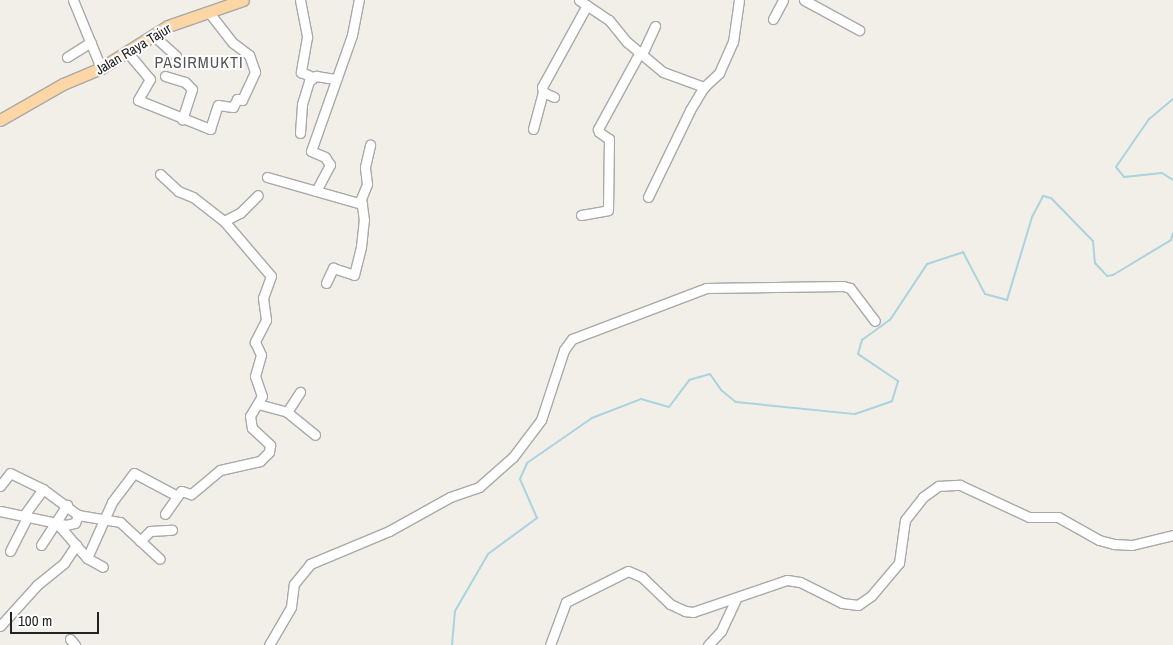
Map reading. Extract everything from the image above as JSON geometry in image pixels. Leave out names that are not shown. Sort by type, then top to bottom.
[{"type":"main road","name":"Jalan Raya Tajur","points":[[0,120],[64,84],[101,68],[128,53],[168,26],[243,0]]},
{"type":"street","points":[[73,0],[101,68]]},
{"type":"street","points":[[300,0],[307,37],[301,72],[313,78],[335,79]]},
{"type":"street","points":[[316,191],[330,165],[325,157],[311,151],[352,35],[359,0]]},
{"type":"street","points":[[648,197],[664,160],[704,88],[719,73],[733,42],[739,0]]},
{"type":"street","points":[[773,19],[783,0]]},
{"type":"street","points":[[804,0],[859,30]]},
{"type":"street","points":[[533,129],[549,72],[582,3],[609,20],[641,53],[669,75],[704,88]]},
{"type":"street","points":[[128,53],[150,79],[138,100],[210,129],[218,104],[233,107],[237,99],[242,100],[254,72],[248,55],[232,42],[209,13]]},
{"type":"street","points":[[580,215],[608,210],[609,138],[599,132],[598,129],[655,26]]},
{"type":"street","points":[[154,36],[176,56]]},
{"type":"street","points":[[67,57],[91,42]]},
{"type":"street","points":[[165,76],[185,82],[192,88],[182,119]]},
{"type":"street","points":[[300,133],[303,95],[313,78]]},
{"type":"street","points":[[543,92],[554,97]]},
{"type":"street","points":[[326,283],[333,268],[354,274],[364,220],[362,204],[370,145]]},
{"type":"street","points":[[160,174],[178,191],[193,197],[224,221],[271,276],[263,298],[266,320],[255,342],[262,358],[255,376],[262,391],[258,404],[250,416],[250,424],[270,445],[269,452],[260,460],[220,470],[191,494],[182,491],[164,514]]},
{"type":"street","points":[[267,177],[362,204]]},
{"type":"street","points":[[224,221],[240,213],[258,195]]},
{"type":"street","points":[[269,645],[291,607],[294,584],[310,564],[389,531],[450,497],[478,487],[513,457],[541,420],[564,350],[580,335],[706,288],[844,286],[850,288],[875,321]]},
{"type":"street","points":[[287,412],[300,392]]},
{"type":"street","points":[[258,404],[287,412],[314,435]]},
{"type":"street","points":[[88,558],[103,520],[135,472],[177,496]]},
{"type":"street","points":[[0,486],[10,473],[43,489],[78,515],[120,522],[160,559]]},
{"type":"street","points":[[550,645],[566,602],[628,571],[642,577],[670,604],[685,611],[692,612],[736,599],[787,580],[800,582],[842,603],[858,605],[871,596],[899,563],[903,552],[902,527],[910,513],[930,490],[952,484],[1029,518],[1058,517],[1099,540],[1114,544],[1139,544],[1173,535]]},
{"type":"street","points":[[10,551],[26,516],[43,489]]},
{"type":"street","points":[[41,545],[67,505]]},
{"type":"street","points":[[2,509],[70,525],[78,515]]},
{"type":"street","points":[[55,522],[88,558],[103,567]]},
{"type":"street","points":[[140,541],[150,531],[172,530]]},
{"type":"street","points":[[0,626],[37,585],[64,562],[76,545]]},
{"type":"street","points":[[708,645],[721,631],[736,599]]},
{"type":"waterway","points":[[1173,99],[1149,119],[1116,167],[1124,177],[1162,173],[1173,180]]},
{"type":"waterway","points":[[452,645],[455,611],[488,554],[537,518],[520,479],[527,463],[592,418],[641,399],[669,407],[689,380],[710,374],[721,390],[736,402],[855,414],[892,401],[898,381],[858,354],[862,340],[890,320],[927,264],[963,252],[985,294],[1007,300],[1032,217],[1043,196],[1051,198],[1093,241],[1095,263],[1107,276],[1113,275],[1171,240],[1173,233]]},
{"type":"district","name":"PASIRMUKTI","points":[[199,62]]}]
